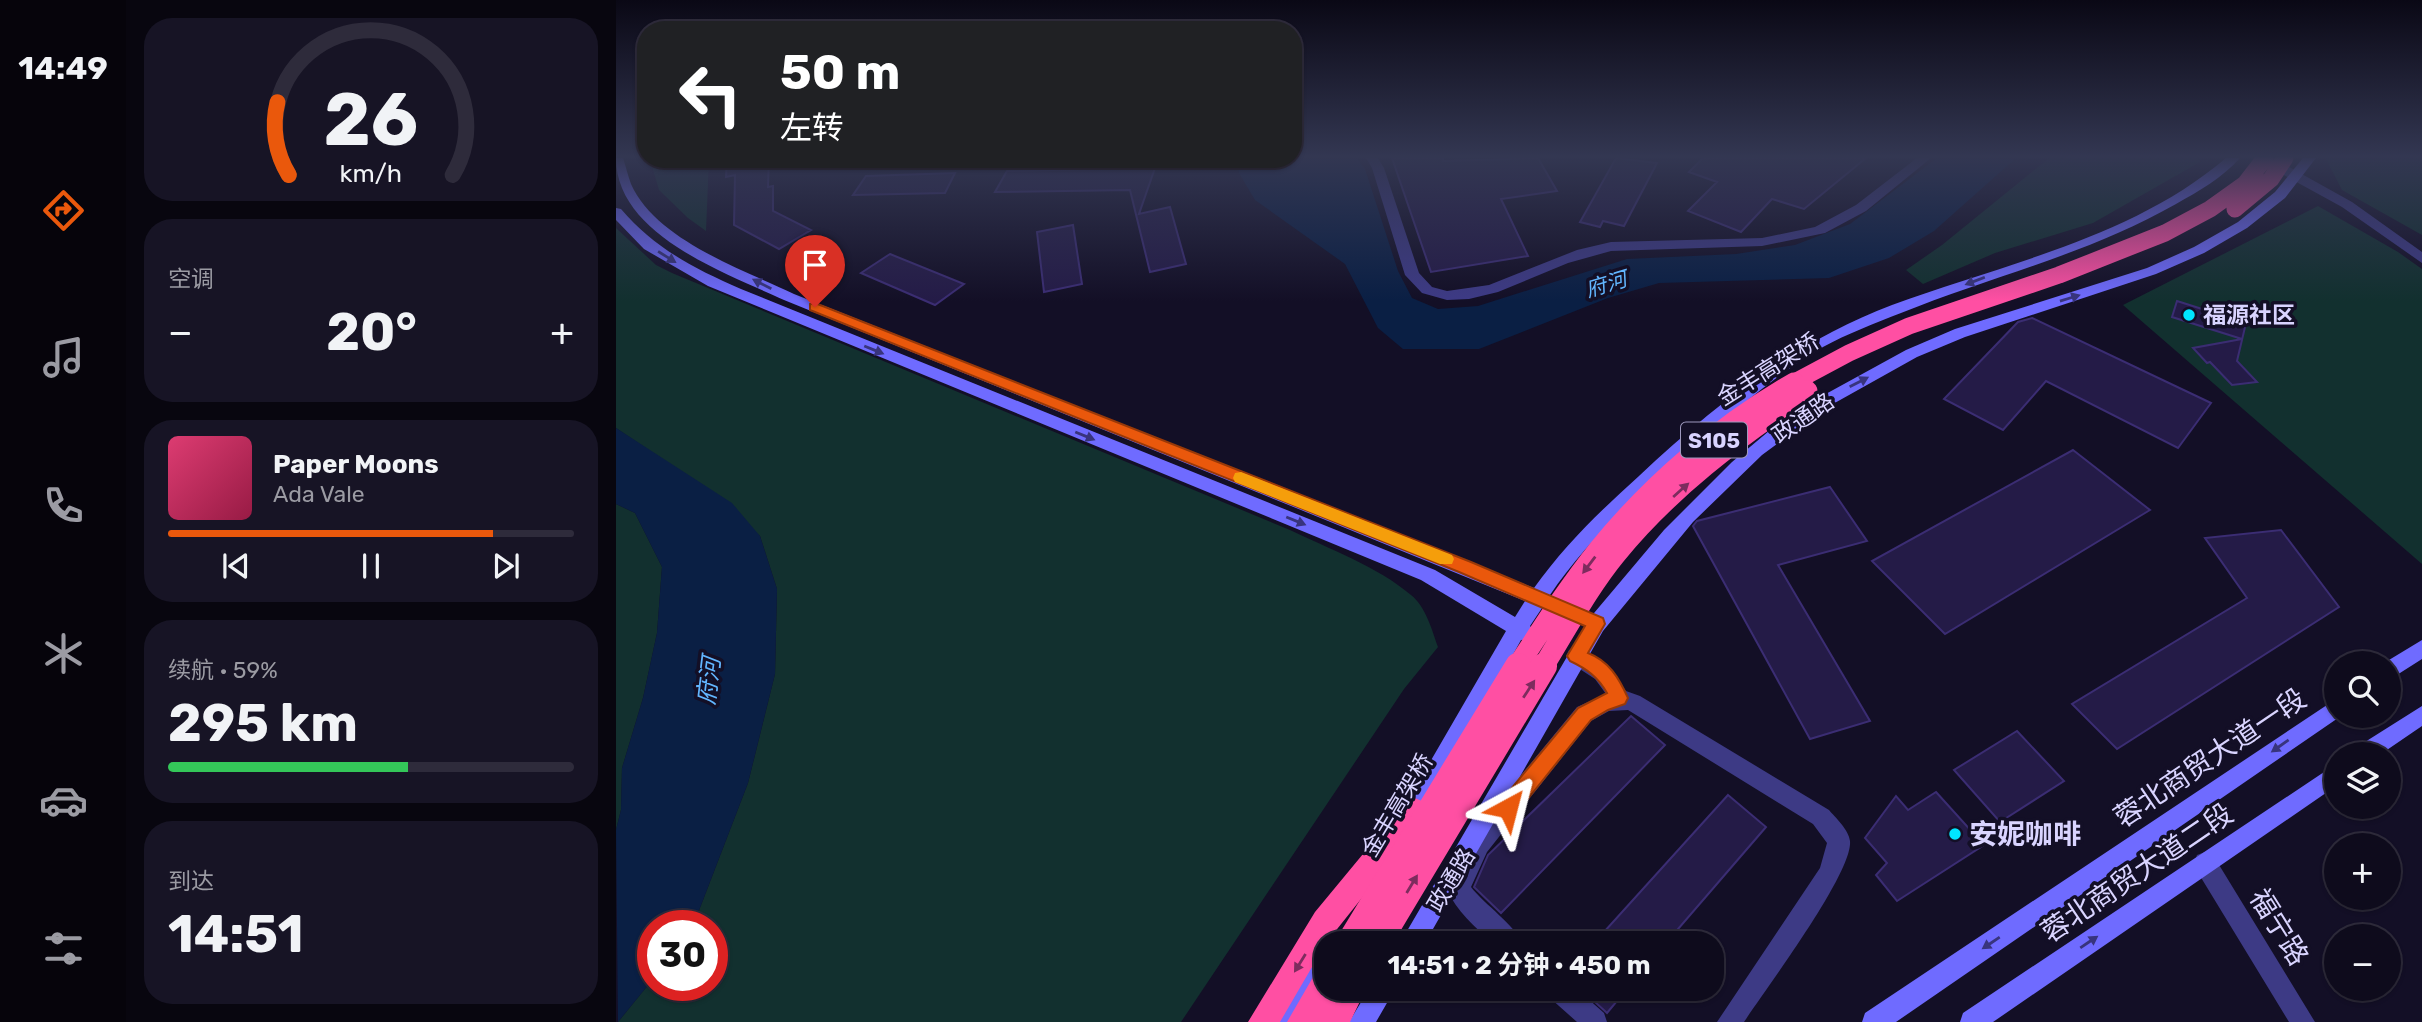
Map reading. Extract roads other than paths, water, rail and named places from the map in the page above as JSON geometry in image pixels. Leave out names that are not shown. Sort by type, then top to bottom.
[{"type":"highway","name":"金丰高架桥","points":[[1356,931],[1484,717],[1554,611],[1609,537],[1666,481],[1760,405],[1812,372],[1888,335],[2119,253],[2201,215],[2214,206]]},
{"type":"highway","name":"金丰高架桥","points":[[1385,931],[1522,700],[1614,556],[1644,523],[1718,454],[1740,436],[1811,389],[1909,338],[2121,263],[2190,234],[2240,206]]},
{"type":"highway","points":[[1263,1022],[1325,922],[1415,811]]},
{"type":"highway","points":[[1302,1022],[1315,1001]]},
{"type":"highway","points":[[1334,1022],[1346,1001]]},
{"type":"main road","points":[[637,206],[669,237],[789,297],[1538,597],[1597,624]]},
{"type":"main road","name":"S105","points":[[1343,931],[1538,597],[1559,567],[1598,524],[1663,463],[1759,382],[1819,343],[1896,309],[2088,243],[2163,206]]},
{"type":"main road","name":"政通路","points":[[1420,931],[1454,877],[1576,656],[1597,624],[1691,509],[1774,436],[1832,395],[1919,350],[1959,334],[2133,279],[2180,259],[2235,229],[2269,206]]},
{"type":"main road","points":[[616,212],[645,243],[682,266],[779,311],[1428,575],[1517,629],[1576,656]]},
{"type":"main road","points":[[2401,663],[2422,648]]},
{"type":"main road","points":[[2382,742],[2422,715]]},
{"type":"main road","name":"蓉北商贸大道一段","points":[[1874,1022],[2324,716]]},
{"type":"main road","name":"蓉北商贸大道二段","points":[[1972,1022],[2324,782]]},
{"type":"main road","points":[[1289,1022],[1314,980]]},
{"type":"main road","points":[[1361,1022],[1374,1001]]},
{"type":"street","points":[[1390,206],[1412,275],[1420,286],[1432,294],[1455,296],[1482,292],[1582,253],[1606,248],[1759,242],[1819,230],[1840,221],[1861,206]]},
{"type":"street","points":[[2347,206],[2384,229],[2422,259]]},
{"type":"street","points":[[1576,656],[1592,663],[1608,678],[1619,698]]},
{"type":"street","points":[[1497,931],[1474,910],[1458,889],[1479,844],[1584,714],[1603,703],[1619,698],[1633,702],[1821,817],[1839,841],[1830,873],[1729,1022]]},
{"type":"street","name":"福宁路","points":[[2205,863],[2303,1022]]},
{"type":"street","points":[[1572,1001],[1595,1022]]},
{"type":"water","name":"府河","points":[[1263,206],[1377,206],[1398,271],[1412,298],[1438,309],[1478,306],[1627,259],[1736,254],[1795,245],[1850,224],[1874,206],[1962,206],[1934,231],[1889,258],[1829,278],[1659,283],[1608,298],[1479,349],[1403,349],[1378,328],[1345,264]]},
{"type":"water","name":"府河","points":[[616,428],[732,503],[760,536],[777,589],[775,674],[748,783],[699,910],[637,910],[637,999],[618,1022],[616,830],[621,810],[622,768],[643,698],[657,633],[662,567],[635,513],[616,504]]},
{"type":"place","name":"福源社区","points":[[2189,315]]},
{"type":"place","name":"安妮咖啡","points":[[1955,834]]}]
